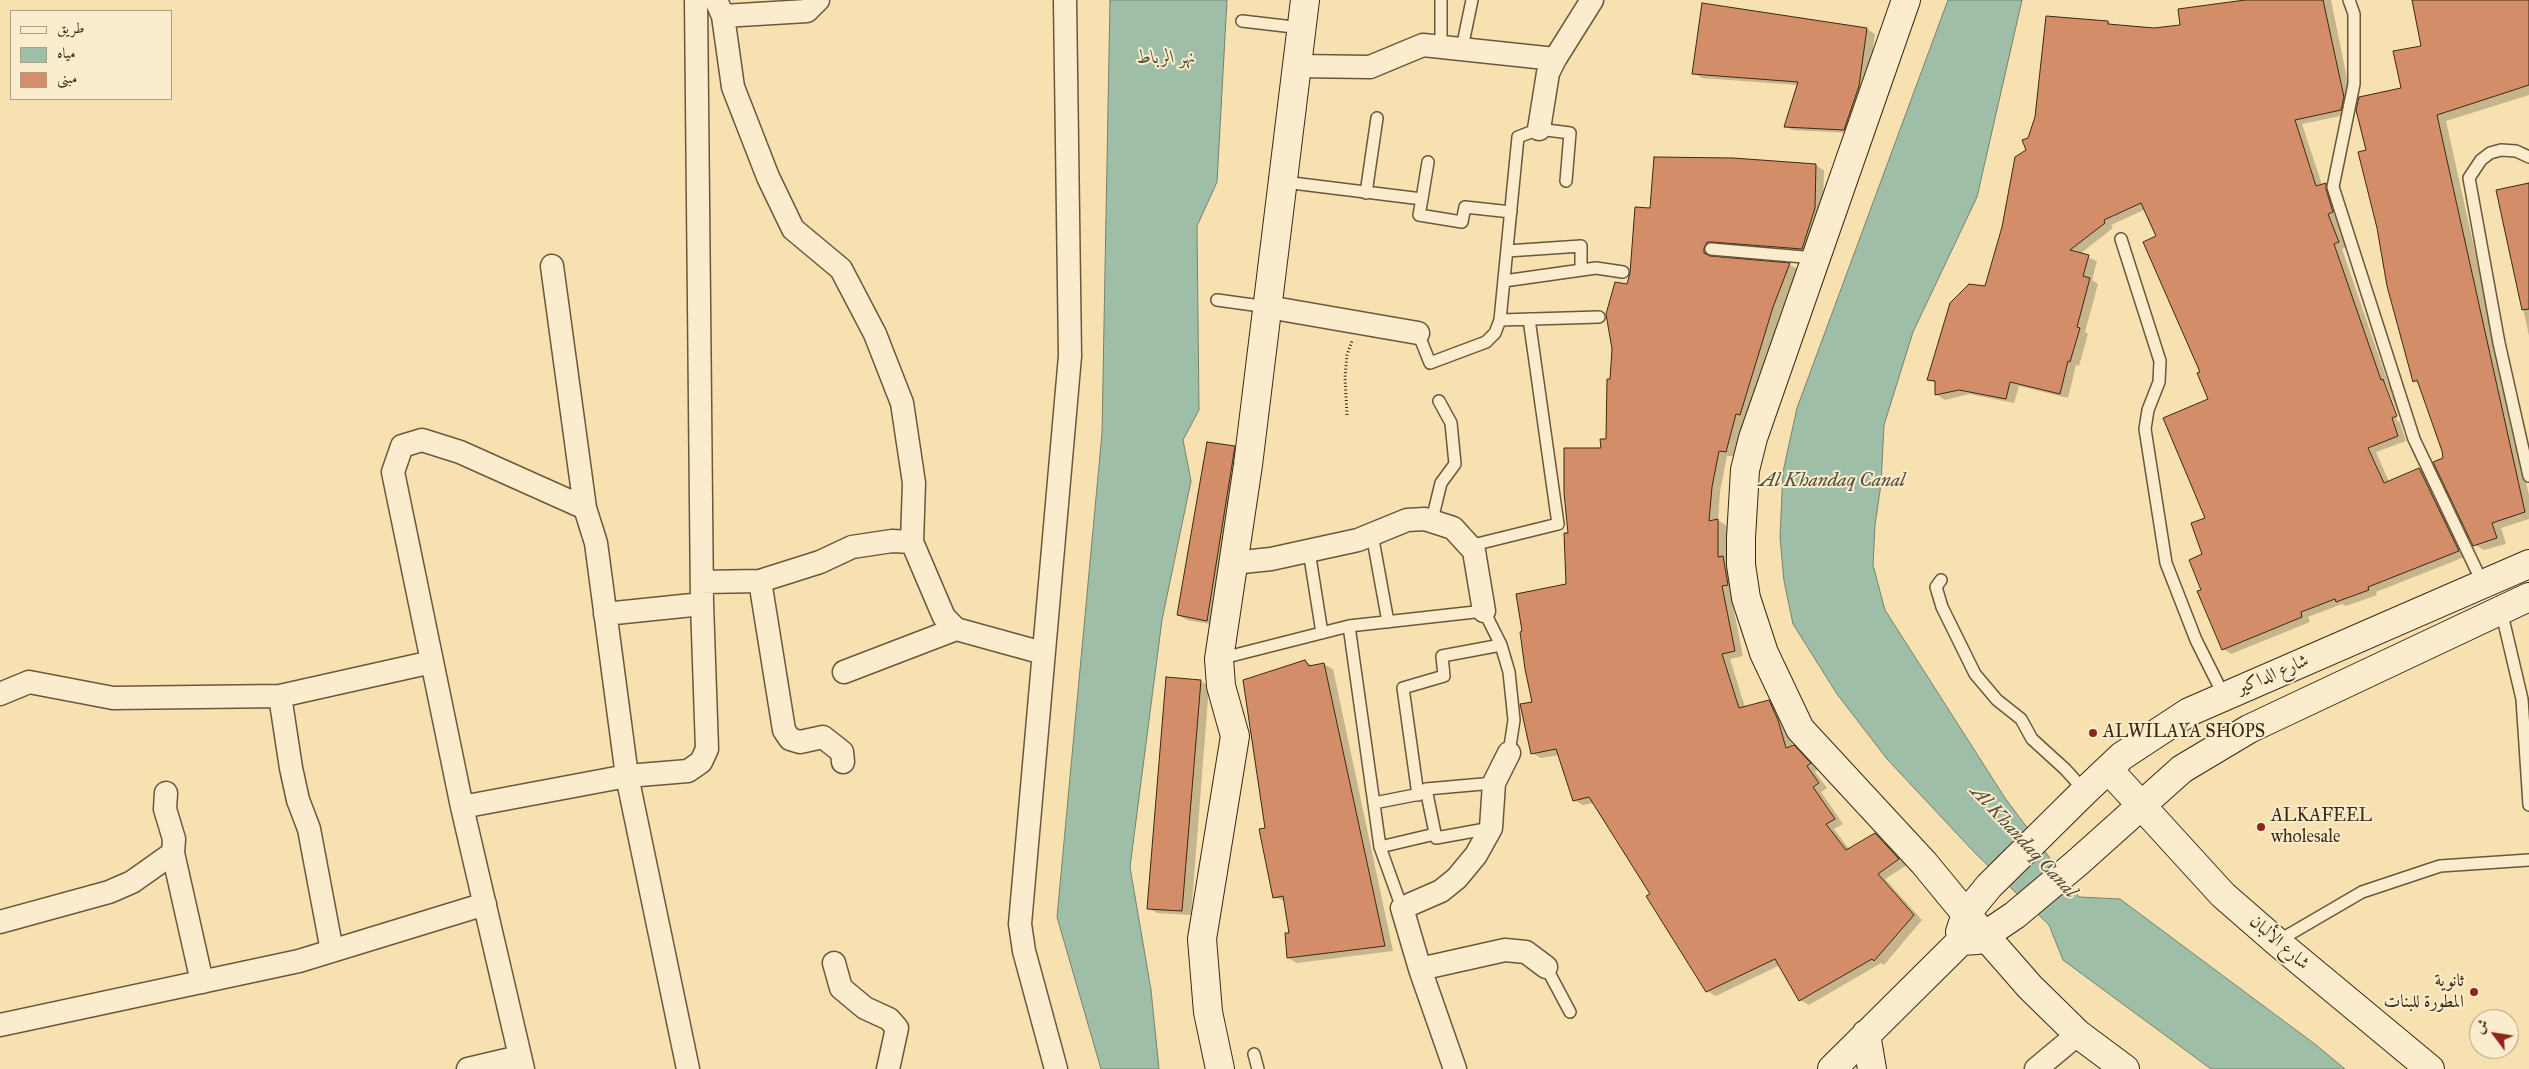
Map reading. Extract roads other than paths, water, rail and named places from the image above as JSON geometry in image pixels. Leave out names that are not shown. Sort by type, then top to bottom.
[{"type":"main road","points":[[1220,1069],[1209,1020],[1202,939],[1235,736],[1221,686],[1219,659],[1234,563],[1268,308],[1305,0]]},
{"type":"main road","points":[[1906,0],[1756,428],[1745,470],[1741,556],[1746,598],[1764,653],[1800,729],[1924,863],[1966,914],[1973,939],[2078,1034],[2125,1069]]},
{"type":"main road","name":"شارع الداكير","points":[[1966,914],[1989,886],[2122,756],[2189,712],[2529,564]]},
{"type":"main road","points":[[1832,1069],[1866,1034],[1973,939],[2015,915],[2077,863],[2182,769],[2249,729],[2529,596]]},
{"type":"main road","name":"شارع الألبان","points":[[2108,769],[2142,804],[2223,895],[2276,942],[2430,1069]]},
{"type":"main road","points":[[1866,1034],[1872,1069]]},
{"type":"street","points":[[462,808],[627,776],[688,771],[702,762],[707,749],[702,593],[696,0]]},
{"type":"street","points":[[818,0],[806,11],[719,8],[733,87],[768,177],[793,229],[841,269],[876,334],[902,403],[914,483],[912,542],[944,617],[956,630],[1043,653]]},
{"type":"street","points":[[1056,1069],[1024,951],[1020,924],[1070,356],[1065,0]]},
{"type":"street","points":[[1539,129],[1547,79],[1555,59],[1588,0]]},
{"type":"street","points":[[1297,66],[1370,67],[1382,63],[1414,46],[1451,47],[1555,59]]},
{"type":"street","points":[[552,266],[585,508],[596,543],[627,776],[688,1069]]},
{"type":"street","points":[[1268,308],[1418,333]]},
{"type":"street","points":[[468,1069],[521,1063],[462,808],[393,472],[402,446],[422,440],[460,452],[585,508]]},
{"type":"street","points":[[1234,563],[1271,559],[1309,550],[1372,534],[1407,520],[1432,520],[1453,528],[1474,551],[1484,611]]},
{"type":"street","points":[[605,614],[760,581],[820,562],[852,547],[892,541],[912,542]]},
{"type":"street","points":[[760,581],[784,730],[790,739],[800,742],[823,737],[842,752],[843,762]]},
{"type":"street","points":[[844,672],[956,630]]},
{"type":"street","points":[[0,694],[29,682],[113,698],[280,696],[432,662]]},
{"type":"street","points":[[280,696],[290,768],[298,800],[309,829],[332,951]]},
{"type":"street","points":[[1455,1069],[1420,969],[1402,908],[1441,891],[1457,878],[1476,855],[1491,828],[1494,783],[1509,753]]},
{"type":"street","points":[[166,793],[165,809],[174,839],[173,853],[202,982]]},
{"type":"street","points":[[0,922],[109,892],[132,882],[173,853]]},
{"type":"street","points":[[0,1025],[299,962],[484,904]]},
{"type":"street","points":[[1420,969],[1505,950],[1526,952],[1546,967]]},
{"type":"street","points":[[834,963],[841,988],[865,1008],[889,1019],[897,1028],[888,1069]]},
{"type":"street","points":[[2036,1069],[2078,1034]]},
{"type":"lane","points":[[1441,0],[1451,47]]},
{"type":"lane","points":[[1451,47],[1472,0]]},
{"type":"lane","points":[[2349,0],[2354,14],[2354,84],[2333,187],[2414,439],[2484,584]]},
{"type":"lane","points":[[1242,22],[1302,28]]},
{"type":"lane","points":[[1366,193],[1377,118]]},
{"type":"lane","points":[[1418,333],[1430,364],[1486,342],[1495,333],[1500,320],[1518,137],[1539,129],[1570,133],[1566,180]]},
{"type":"lane","points":[[2529,157],[2516,151],[2501,150],[2490,153],[2481,160],[2469,178],[2499,343],[2529,476]]},
{"type":"lane","points":[[1428,162],[1419,215],[1462,222],[1465,206],[1511,212]]},
{"type":"lane","points":[[1284,182],[1422,200]]},
{"type":"lane","points":[[2121,239],[2160,360],[2158,382],[2148,410],[2145,429],[2166,563],[2196,640],[2224,696]]},
{"type":"lane","points":[[1507,251],[1582,246],[1581,270]]},
{"type":"lane","points":[[1711,249],[1815,258]]},
{"type":"lane","points":[[1504,281],[1596,268],[1624,272]]},
{"type":"lane","points":[[1217,300],[1268,308]]},
{"type":"lane","points":[[1500,320],[1599,317]]},
{"type":"lane","points":[[1469,546],[1558,524],[1529,319]]},
{"type":"lane","points":[[1432,520],[1441,483],[1454,464],[1451,423],[1439,401]]},
{"type":"lane","points":[[1372,534],[1388,622]]},
{"type":"lane","points":[[1309,550],[1322,633]]},
{"type":"lane","points":[[1941,580],[1936,587],[1942,606],[1975,674],[1996,700],[2021,718],[2032,739],[2065,769],[2085,791]]},
{"type":"lane","points":[[2501,610],[2522,698],[2529,806]]},
{"type":"lane","points":[[1219,659],[1349,626],[1484,611],[1501,645],[1510,672],[1514,720],[1509,753]]},
{"type":"lane","points":[[1349,626],[1380,847],[1402,908]]},
{"type":"lane","points":[[1491,828],[1436,838],[1422,794],[1403,688],[1444,676],[1442,656],[1501,645]]},
{"type":"lane","points":[[1374,803],[1422,794],[1426,789],[1494,783]]},
{"type":"lane","points":[[1380,847],[1435,834]]},
{"type":"lane","points":[[2276,942],[2362,892],[2440,866],[2529,860]]},
{"type":"lane","points":[[1546,967],[1570,1012]]},
{"type":"lane","points":[[1254,1054],[1258,1069]]},
{"type":"water","name":"نهر الرباط","points":[[1110,0],[1227,0],[1217,182],[1197,226],[1199,410],[1183,440],[1191,481],[1162,620],[1130,867],[1151,990],[1159,1069],[1101,1069],[1057,917],[1102,433]]},
{"type":"water","name":"Al Khandaq Canal","points":[[1948,0],[2022,0],[1977,197],[1913,332],[1884,425],[1881,484],[1875,525],[1873,565],[1885,610],[2005,798],[2079,897],[2120,899],[2316,1045],[2345,1069],[2211,1069],[2063,960],[2049,925],[1975,853],[1887,759],[1837,694],[1793,624],[1784,581],[1780,537],[1783,472],[1797,408]]},
{"type":"place","name":"ALWILAYA SHOPS","points":[[2093,733]]},
{"type":"place","name":"ALKAFEEL wholesale","points":[[2261,827]]},
{"type":"place","name":"ثانوية المطورة للبنات","points":[[2474,992]]}]
